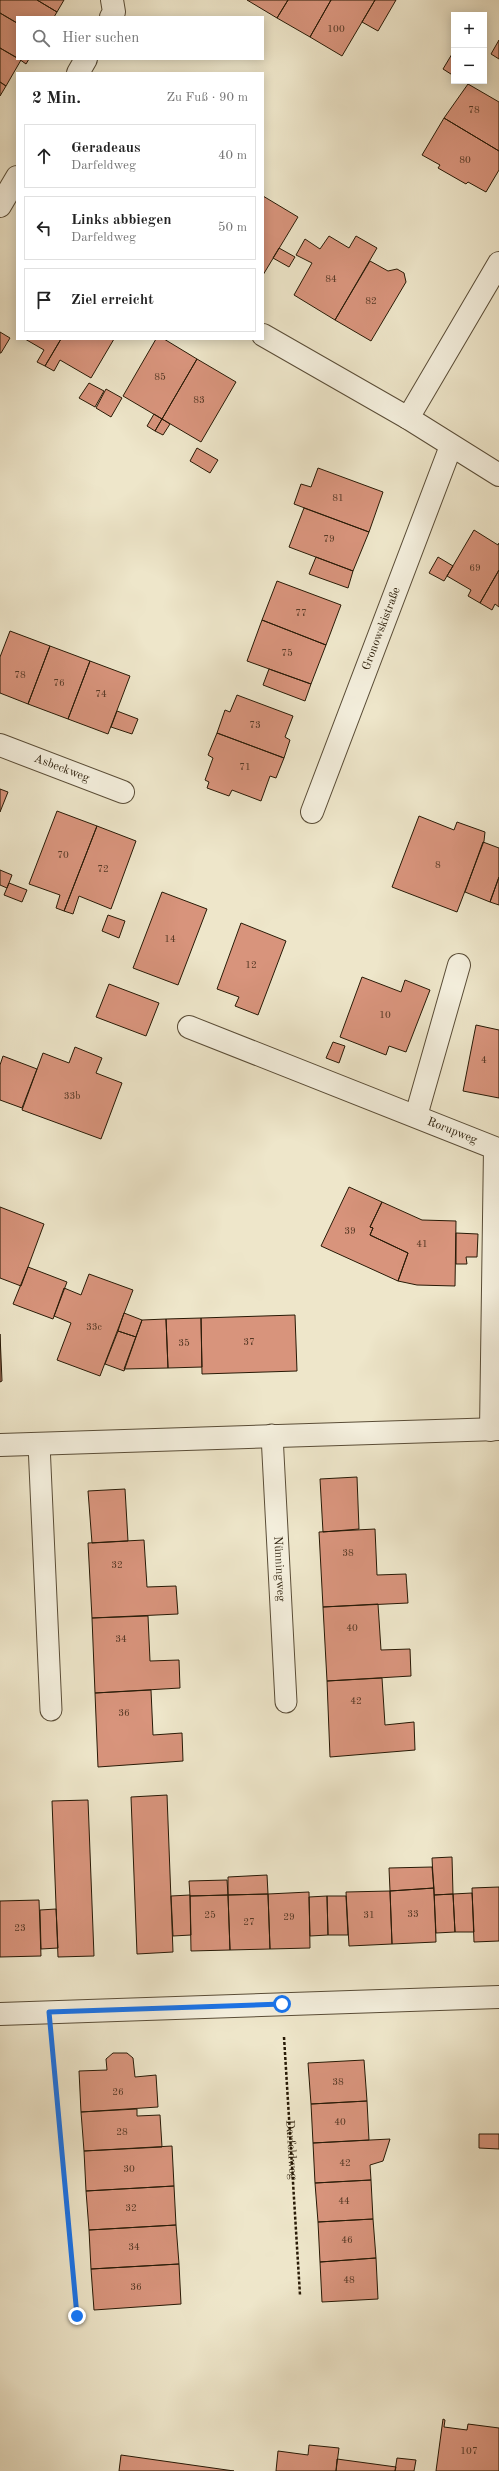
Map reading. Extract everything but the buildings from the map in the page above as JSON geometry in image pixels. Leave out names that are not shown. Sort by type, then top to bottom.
[{"type":"street","points":[[112,0],[114,12],[112,16]]},
{"type":"street","points":[[79,72],[85,60]]},
{"type":"street","points":[[408,418],[499,263]]},
{"type":"street","points":[[264,336],[408,418],[451,446],[499,474]]},
{"type":"street","name":"Gronowskistraße","points":[[312,812],[451,446]]},
{"type":"street","name":"Asbeckweg","points":[[0,745],[124,792]]},
{"type":"street","name":"Rorupweg","points":[[416,1116],[459,965]]},
{"type":"street","name":"Rorupweg","points":[[189,1027],[495,1148],[495,1429]]},
{"type":"street","points":[[0,1445],[272,1435],[495,1429]]},
{"type":"street","points":[[0,2014],[499,1997]]},
{"type":"lane","name":"Nünningweg","points":[[272,1435],[286,1702]]},
{"type":"lane","points":[[39,1444],[51,1710]]},
{"type":"path","name":"Darfeldweg","points":[[282,2004],[300,2295]]},
{"type":"path","points":[[49,2012],[77,2316]]},
{"type":"route","points":[[77,2316],[49,2012],[282,2004]]}]
